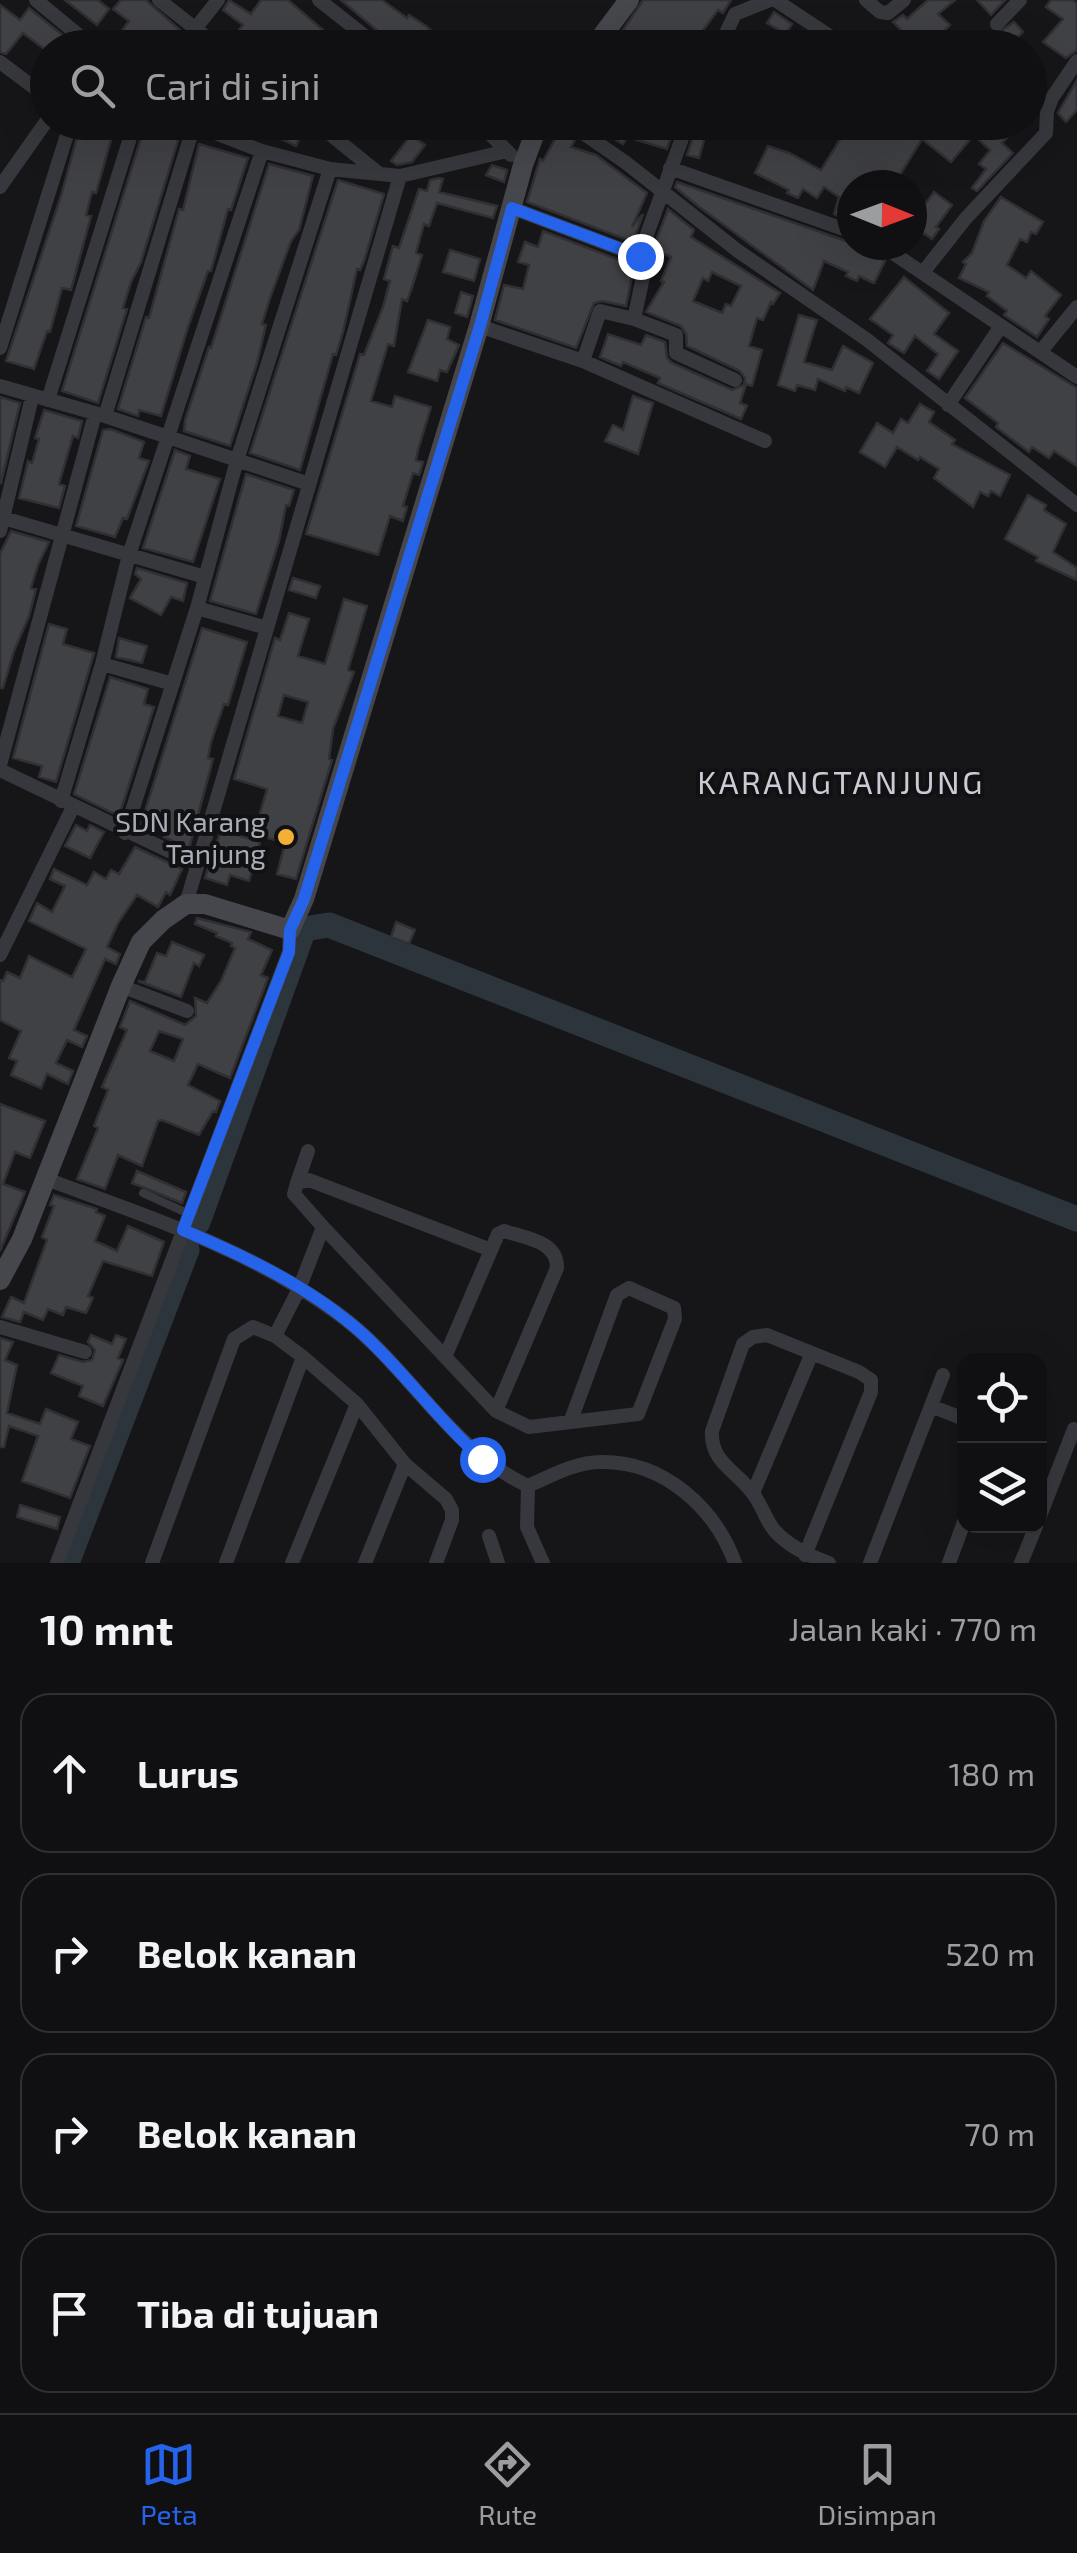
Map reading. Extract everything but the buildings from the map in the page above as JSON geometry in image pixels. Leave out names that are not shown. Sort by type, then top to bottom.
[{"type":"street","points":[[36,0],[72,30]]},
{"type":"street","points":[[159,0],[196,29],[218,0]]},
{"type":"street","points":[[318,0],[357,30]]},
{"type":"street","points":[[606,30],[629,0]]},
{"type":"street","points":[[727,30],[734,14],[772,0],[820,30]]},
{"type":"street","points":[[866,0],[880,12],[888,13],[904,0]]},
{"type":"street","points":[[997,24],[1020,0]]},
{"type":"street","points":[[1047,110],[1077,60]]},
{"type":"street","points":[[0,62],[30,84]]},
{"type":"street","points":[[0,187],[33,140]]},
{"type":"street","points":[[0,348],[65,140]]},
{"type":"street","points":[[48,400],[130,140]]},
{"type":"street","points":[[186,140],[64,536],[0,768],[198,866]]},
{"type":"street","points":[[233,140],[330,169],[400,176],[515,158]]},
{"type":"street","points":[[337,140],[378,173]]},
{"type":"street","points":[[496,140],[515,158]]},
{"type":"street","points":[[58,1563],[289,952],[290,930],[304,899],[480,326],[512,208],[515,158],[528,140]]},
{"type":"street","points":[[591,140],[738,251],[866,339],[1077,504]]},
{"type":"street","points":[[640,256],[681,140]]},
{"type":"street","points":[[924,272],[966,218],[1039,140]]},
{"type":"street","points":[[0,956],[67,804],[129,555],[262,151]]},
{"type":"street","points":[[670,168],[837,227]]},
{"type":"street","points":[[126,833],[197,608],[237,460],[330,169]]},
{"type":"street","points":[[186,904],[400,176]]},
{"type":"street","points":[[512,208],[640,256],[646,264],[634,319]]},
{"type":"street","points":[[905,260],[1077,377]]},
{"type":"street","points":[[1041,350],[1077,307]]},
{"type":"street","points":[[583,361],[600,311],[676,335],[676,353],[735,380]]},
{"type":"street","points":[[480,326],[583,361],[765,441]]},
{"type":"street","points":[[948,404],[1001,326]]},
{"type":"street","points":[[0,386],[309,484]]},
{"type":"street","points":[[32,396],[1,522],[205,577]]},
{"type":"street","points":[[197,608],[267,628]]},
{"type":"street","points":[[102,664],[173,684]]},
{"type":"street","points":[[0,1280],[22,1239],[142,942],[186,904],[205,904],[290,930]]},
{"type":"street","points":[[121,986],[188,1011]]},
{"type":"street","points":[[308,1151],[294,1194],[496,1411],[529,1427],[638,1414],[675,1319],[674,1308],[629,1288],[617,1295],[571,1420]]},
{"type":"street","points":[[46,1179],[245,1256],[337,1312],[365,1336],[482,1459],[528,1486]]},
{"type":"street","points":[[297,1183],[309,1180],[492,1250]]},
{"type":"street","points":[[276,1336],[323,1228]]},
{"type":"street","points":[[445,1357],[498,1234],[504,1231],[549,1246],[557,1258],[557,1268],[496,1411]]},
{"type":"street","points":[[0,1327],[85,1352]]},
{"type":"street","points":[[152,1563],[234,1338],[254,1327],[276,1336],[357,1404],[406,1464],[446,1499],[452,1520],[436,1563]]},
{"type":"street","points":[[805,1554],[872,1386],[868,1377],[812,1353],[766,1335],[752,1337],[742,1344],[712,1430],[711,1446],[717,1458],[754,1493],[774,1529],[805,1554],[829,1563]]},
{"type":"street","points":[[754,1493],[812,1353]]},
{"type":"street","points":[[226,1563],[303,1357]]},
{"type":"street","points":[[870,1563],[943,1375]]},
{"type":"street","points":[[292,1563],[357,1404]]},
{"type":"street","points":[[931,1406],[957,1417]]},
{"type":"street","points":[[1047,1502],[1071,1456],[1074,1429]]},
{"type":"street","points":[[528,1486],[575,1466],[602,1462],[639,1469],[686,1491],[706,1510],[726,1537],[736,1563]]},
{"type":"street","points":[[366,1563],[406,1464]]},
{"type":"street","points":[[528,1486],[527,1527],[543,1563]]},
{"type":"street","points":[[948,1563],[960,1533]]},
{"type":"street","points":[[1021,1563],[1033,1533]]},
{"type":"street","points":[[489,1536],[498,1563]]},
{"type":"lane","points":[[144,1193],[189,1214]]},
{"type":"waterway","points":[[198,1222],[304,929],[329,925],[1077,1219]]},
{"type":"waterway","points":[[67,1563],[187,1250]]},
{"type":"place","name":"SDN Karang Tanjung","points":[[286,837]]},
{"type":"district","name":"KARANGTANJUNG","points":[[841,781]]},
{"type":"route","points":[[482,1459],[365,1336],[337,1312],[245,1256],[183,1230],[289,952],[290,930],[304,899],[480,326],[512,208],[640,256]]}]
